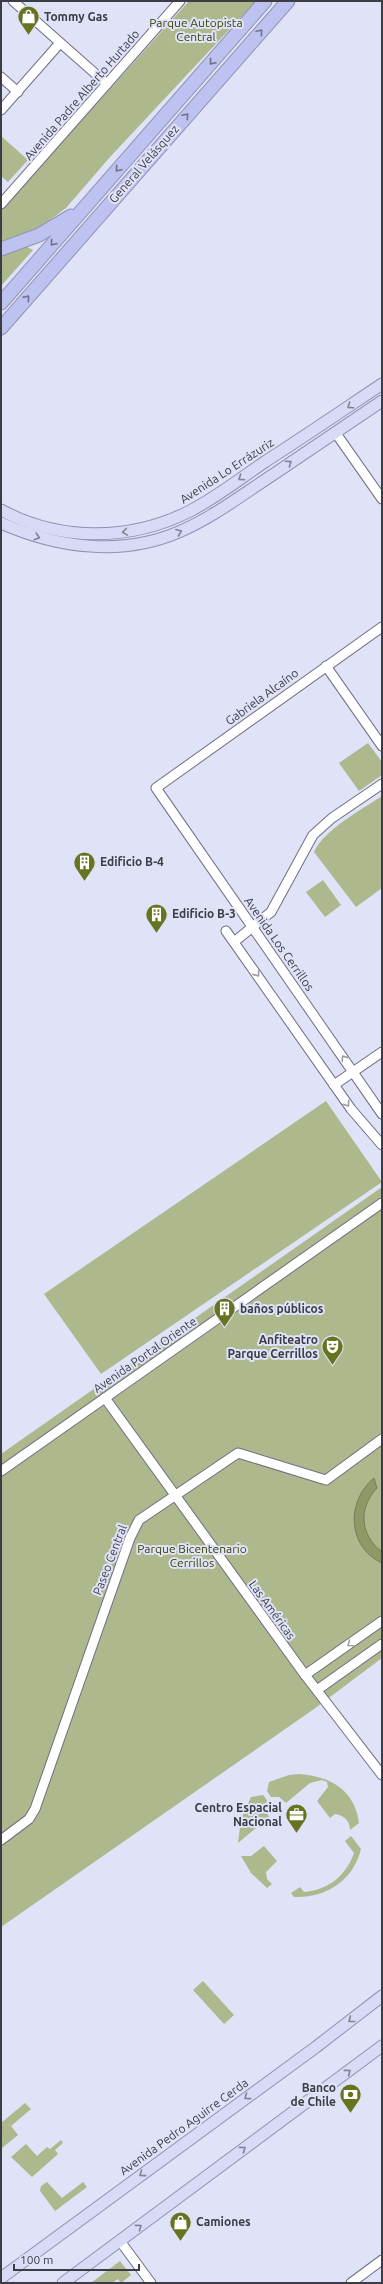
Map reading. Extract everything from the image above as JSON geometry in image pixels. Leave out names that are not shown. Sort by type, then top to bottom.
[{"type":"highway","name":"General Velásquez","points":[[1,303],[265,1]]},
{"type":"highway","name":"General Velásquez","points":[[1,328],[288,1]]},
{"type":"highway","points":[[1,249],[52,228],[88,203]]},
{"type":"main road","name":"Avenida Lo Errázuriz","points":[[1,510],[31,523],[75,533],[120,533],[161,524],[205,502],[382,384]]},
{"type":"main road","points":[[1,523],[45,540],[85,546],[123,545],[163,537],[179,532],[213,514],[382,402]]},
{"type":"main road","name":"Avenida Pedro Aguirre Cerda","points":[[1,2278],[312,2050],[382,1996]]},
{"type":"main road","points":[[62,2283],[382,2046]]},
{"type":"street","points":[[13,1],[107,84]]},
{"type":"street","name":"Avenida Padre Alberto Hurtado","points":[[1,204],[180,1]]},
{"type":"street","points":[[1,110],[60,43]]},
{"type":"street","points":[[1,77],[18,92]]},
{"type":"street","points":[[335,432],[382,499]]},
{"type":"street","name":"Gabriela Alcaíno","points":[[156,788],[382,627]]},
{"type":"street","points":[[326,666],[382,746]]},
{"type":"street","points":[[234,942],[263,920],[277,903],[313,835],[332,818],[382,784]]},
{"type":"street","name":"Avenida Los Cerrillos","points":[[156,788],[382,1114]]},
{"type":"street","points":[[226,931],[351,1109],[382,1145]]},
{"type":"street","points":[[334,1085],[382,1052]]},
{"type":"street","name":"Avenida Portal Oriente","points":[[1,1471],[382,1203]]},
{"type":"street","name":"Las Américas","points":[[105,1398],[174,1496],[305,1675],[382,1775]]},
{"type":"street","name":"Paseo Central","points":[[1,1840],[29,1819],[34,1813],[132,1531],[144,1516],[238,1452],[326,1480],[382,1439]]},
{"type":"street","points":[[305,1675],[382,1621]]},
{"type":"street","points":[[317,1690],[382,1644]]},
{"type":"street","points":[[120,2241],[151,2283]]},
{"type":"street","points":[[351,2283],[364,2279],[382,2260]]},
{"type":"green space","name":"Parque Autopista Central","points":[[189,1],[256,1],[110,157],[66,208],[40,227],[1,242],[1,210]]},
{"type":"green space","points":[[1,136],[28,160],[8,182],[1,176]]},
{"type":"green space","points":[[25,246],[33,250],[1,286],[1,253]]},
{"type":"green space","points":[[368,743],[382,762],[382,775],[359,791],[339,763]]},
{"type":"green space","points":[[382,796],[382,888],[356,907],[314,852],[319,844],[334,828]]},
{"type":"green space","points":[[323,880],[341,905],[325,917],[306,892]]},
{"type":"green space","points":[[326,1101],[382,1182],[101,1374],[44,1294]]},
{"type":"green space","name":"Parque Bicentenario Cerrillos","points":[[382,1187],[382,1658],[314,1709],[1,1927],[1,1454]]},
{"type":"green space","points":[[299,1774],[321,1778],[339,1787],[352,1802],[357,1812],[359,1823],[350,1830],[348,1821],[344,1817],[335,1814],[330,1818],[317,1801],[328,1787],[327,1782],[322,1780],[310,1783],[286,1803],[279,1797],[271,1797],[267,1791],[269,1782],[289,1775]]},
{"type":"green space","points":[[263,1795],[267,1800],[265,1809],[269,1817],[238,1843],[241,1819],[251,1797]]},
{"type":"green space","points":[[351,1836],[361,1849],[352,1870],[345,1879],[327,1891],[306,1897],[294,1897],[291,1893],[300,1887],[304,1892],[313,1891],[328,1885],[341,1875],[351,1861],[354,1853],[345,1841]]},
{"type":"green space","points":[[264,1846],[277,1861],[266,1872],[267,1879],[272,1884],[267,1888],[251,1873],[241,1856],[251,1856]]},
{"type":"green space","points":[[203,1981],[234,2015],[224,2024],[193,1990]]},
{"type":"green space","points":[[25,2103],[31,2109],[11,2126],[18,2135],[2,2148],[1,2123]]},
{"type":"green space","points":[[61,2140],[63,2143],[55,2150],[58,2154],[32,2177],[11,2157],[26,2144],[37,2156],[47,2147],[50,2149]]},
{"type":"green space","points":[[47,2182],[62,2198],[83,2182],[87,2187],[55,2211],[40,2191],[41,2186]]},
{"type":"green space","points":[[120,2261],[131,2275],[121,2283],[118,2279],[112,2283],[91,2283]]},
{"type":"shaded area","points":[[374,1478],[377,1488],[367,1504],[364,1513],[364,1521],[369,1538],[382,1552],[382,1563],[370,1556],[362,1546],[354,1523],[355,1511],[359,1499],[365,1488]]},
{"type":"place","name":"Tommy Gas","points":[[29,36]]},
{"type":"place","name":"Edificio B-4","points":[[84,882]]},
{"type":"place","name":"Edificio B-3","points":[[156,934]]},
{"type":"place","name":"baños públicos","points":[[224,1328]]},
{"type":"place","name":"Anfiteatro Parque Cerrillos","points":[[333,1366]]},
{"type":"place","name":"Centro Espacial Nacional","points":[[297,1834]]},
{"type":"place","name":"Banco de Chile","points":[[351,2114]]},
{"type":"place","name":"Camiones","points":[[180,2242]]}]
